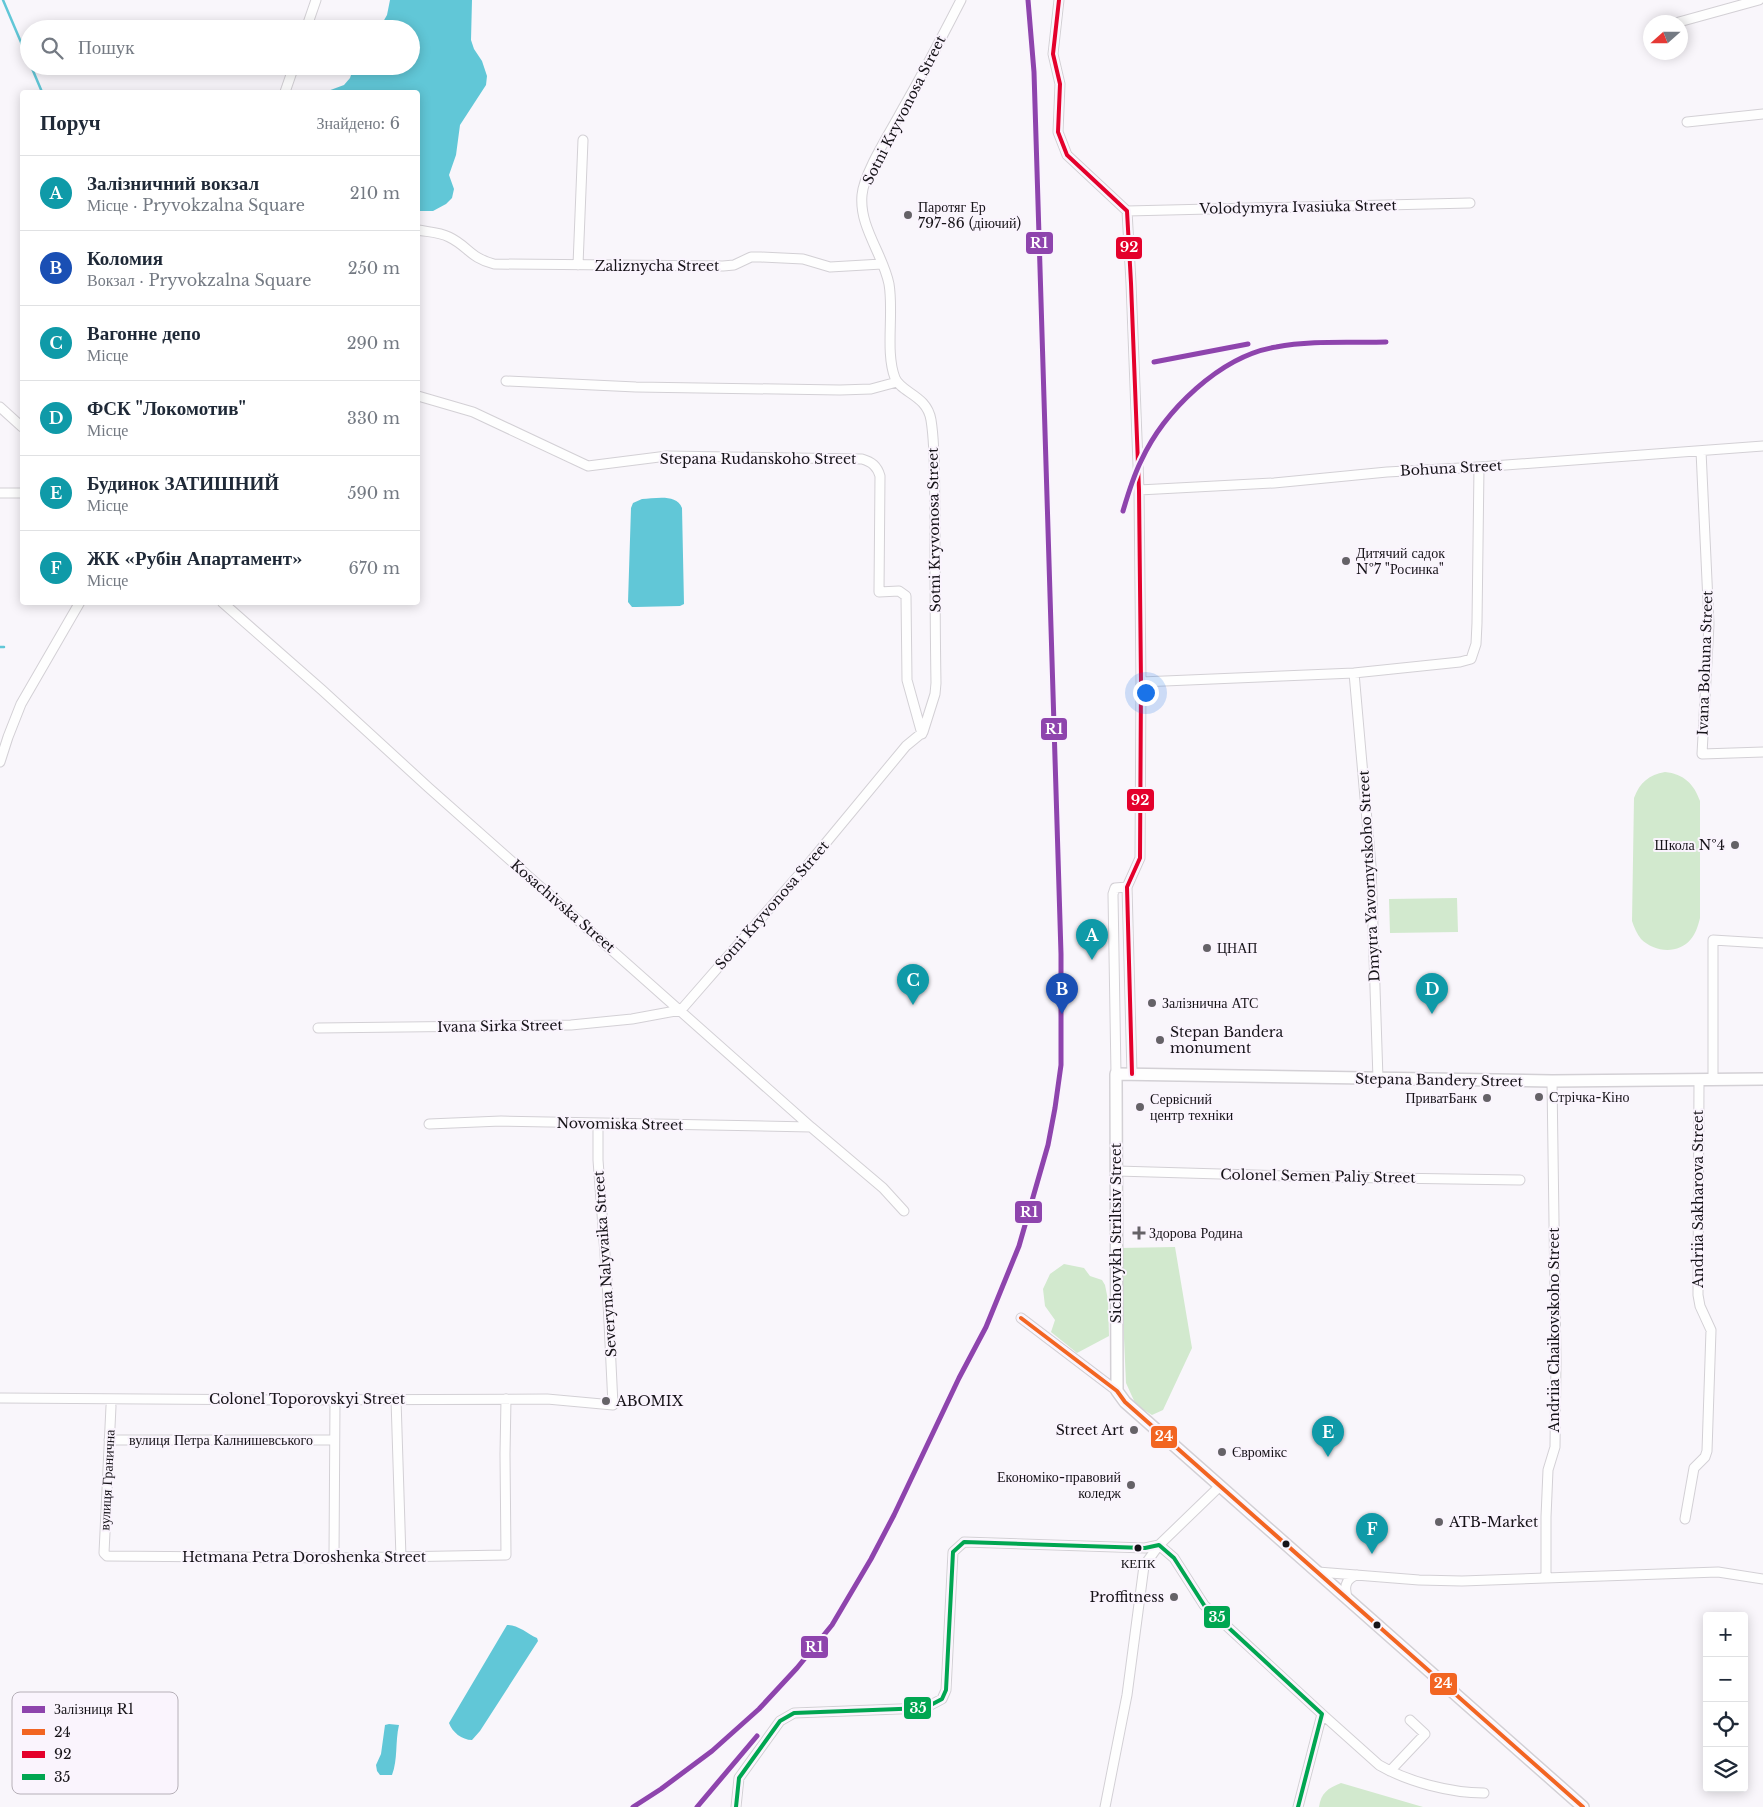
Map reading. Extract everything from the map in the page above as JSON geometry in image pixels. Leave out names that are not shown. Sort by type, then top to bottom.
[{"type":"street","points":[[309,20],[316,0]]},
{"type":"street","name":"Sotni Kryvonosa Street","points":[[681,1010],[810,862],[906,746],[922,734],[932,707],[936,689],[932,426],[930,414],[923,402],[897,382],[893,369],[888,279],[863,210],[863,189],[877,156],[961,0]]},
{"type":"street","points":[[1059,0],[1053,54],[1060,84],[1058,132],[1067,155],[1126,211],[1132,284],[1139,490],[1141,682],[1140,858],[1127,887],[1132,1074]]},
{"type":"street","points":[[1688,20],[1759,0]]},
{"type":"street","points":[[286,90],[291,75]]},
{"type":"street","points":[[1686,122],[1763,114]]},
{"type":"street","name":"Zaliznycha Street","points":[[578,265],[583,140]]},
{"type":"street","name":"Volodymyra Ivasiuka Street","points":[[1126,211],[1470,203]]},
{"type":"street","name":"Zaliznycha Street","points":[[420,230],[450,237],[471,255],[494,264],[723,266],[734,265],[750,257],[761,257],[803,258],[830,266],[882,264]]},
{"type":"street","points":[[506,381],[840,390],[871,389],[897,382]]},
{"type":"street","name":"Stepana Rudanskoho Street","points":[[420,397],[473,412],[588,466],[667,456],[862,459],[870,462],[878,469],[880,476],[879,592],[899,591],[906,596],[907,680],[922,734]]},
{"type":"street","points":[[0,407],[20,425]]},
{"type":"street","name":"Bohuna Street","points":[[1139,490],[1274,483],[1388,472],[1763,446]]},
{"type":"street","name":"Ivana Bohuna Street","points":[[1701,451],[1709,624],[1702,754],[1763,752]]},
{"type":"street","points":[[1141,682],[1354,673],[1460,662],[1471,659],[1476,644],[1477,623],[1479,467]]},
{"type":"street","points":[[0,493],[20,493]]},
{"type":"street","points":[[0,762],[22,704],[78,605]]},
{"type":"street","name":"Kosachivska Street","points":[[225,605],[811,1127],[883,1188],[904,1211]]},
{"type":"street","name":"Dmytra Yavornytskoho Street","points":[[1354,673],[1371,866],[1378,1079]]},
{"type":"street","points":[[1116,1074],[1113,894],[1115,888],[1127,887]]},
{"type":"street","points":[[1712,1080],[1713,940],[1763,943]]},
{"type":"street","name":"Ivana Sirka Street","points":[[318,1028],[580,1024],[632,1019],[681,1010]]},
{"type":"street","name":"Stepana Bandery Street","points":[[1116,1074],[1552,1081],[1763,1079]]},
{"type":"street","name":"Sichovykh Striltsiv Street","points":[[1116,1074],[1117,1391]]},
{"type":"street","name":"Andriia Sakharova Street","points":[[1685,1519],[1694,1468],[1705,1457],[1707,1451],[1709,1407],[1711,1330],[1700,1306],[1698,1296],[1699,1080]]},
{"type":"street","name":"Andriia Chaikovskoho Street","points":[[1546,1578],[1548,1470],[1555,1447],[1556,1362],[1552,1081]]},
{"type":"street","name":"Novomiska Street","points":[[429,1124],[501,1121],[811,1127]]},
{"type":"street","name":"Severyna Nalyvaika Street","points":[[598,1124],[598,1160],[608,1282],[613,1405]]},
{"type":"street","name":"Colonel Semen Paliy Street","points":[[1116,1171],[1520,1180]]},
{"type":"street","points":[[1021,1318],[1117,1391],[1125,1402],[1583,1807]]},
{"type":"street","name":"Colonel Toporovskyi Street","points":[[0,1398],[506,1399],[613,1405]]},
{"type":"street","points":[[334,1558],[335,1399]]},
{"type":"street","points":[[396,1399],[401,1558]]},
{"type":"street","name":"Hetmana Petra Doroshenka Street","points":[[104,1554],[114,1557],[334,1558],[506,1555],[504,1454],[506,1399]]},
{"type":"street","name":"вулиця Гранична","points":[[104,1554],[111,1406]]},
{"type":"street","name":"вулиця Петра Калнишевського","points":[[109,1440],[334,1440]]},
{"type":"street","points":[[1105,1807],[1127,1695],[1143,1568],[1160,1545],[1220,1486]]},
{"type":"street","points":[[736,1807],[739,1778],[780,1721],[787,1716],[794,1713],[925,1708],[942,1699],[946,1690],[953,1552],[964,1542],[1145,1548],[1160,1545]]},
{"type":"street","points":[[1160,1545],[1174,1558],[1204,1605],[1379,1765],[1390,1771],[1445,1789],[1484,1793]]},
{"type":"street","points":[[1318,1572],[1419,1580],[1462,1581],[1718,1572],[1763,1579]]},
{"type":"street","points":[[1348,1600],[1346,1583],[1349,1578],[1357,1575]]},
{"type":"street","points":[[1298,1807],[1322,1714]]},
{"type":"street","points":[[1390,1771],[1426,1734],[1410,1720]]},
{"type":"green space","points":[[1665,772],[1678,775],[1687,781],[1695,790],[1700,801],[1700,918],[1698,927],[1686,944],[1680,948],[1666,950],[1652,947],[1641,939],[1632,921],[1634,798],[1646,780],[1654,775]]},
{"type":"green space","points":[[1457,898],[1458,932],[1390,933],[1389,899]]},
{"type":"green space","points":[[1175,1247],[1192,1348],[1163,1410],[1152,1415],[1136,1405],[1126,1383],[1120,1248]]},
{"type":"green space","points":[[1064,1264],[1084,1268],[1090,1276],[1102,1280],[1108,1300],[1109,1336],[1077,1353],[1051,1332],[1055,1320],[1045,1306],[1043,1289],[1050,1274]]},
{"type":"green space","points":[[1341,1783],[1423,1807],[1319,1807],[1321,1798],[1326,1792]]},
{"type":"water","points":[[390,0],[472,0],[471,40],[474,49],[482,61],[487,76],[486,85],[460,125],[456,155],[449,175],[454,189],[452,198],[446,204],[433,211],[420,211],[420,90],[330,90],[344,85],[351,75],[420,75],[420,20],[384,20]]},
{"type":"water","points":[[642,499],[675,500],[682,508],[684,604],[680,606],[632,607],[628,602],[631,508],[633,503]]},
{"type":"water","points":[[507,1625],[519,1628],[537,1638],[538,1641],[480,1731],[472,1740],[465,1739],[455,1732],[449,1723]]},
{"type":"water","points":[[385,1725],[399,1725],[395,1763],[392,1775],[380,1775],[376,1765],[381,1754]]},
{"type":"waterway","points":[[3,0],[20,40]]},
{"type":"waterway","points":[[35,75],[41,90]]},
{"type":"rail line","name":"R1","points":[[633,1807],[661,1789],[712,1751],[759,1709],[797,1668],[832,1625],[871,1559],[894,1515],[959,1378],[986,1327],[1019,1246],[1048,1145],[1061,1065],[1061,954],[1034,72],[1028,0]]},
{"type":"rail line","name":"R1","points":[[1123,511],[1136,473],[1151,442],[1179,405],[1215,374],[1255,352],[1276,347],[1316,343],[1386,342]]},
{"type":"rail line","name":"R1","points":[[1154,362],[1248,344]]},
{"type":"rail line","name":"R1","points":[[697,1807],[757,1736]]},
{"type":"transit line","name":"92","points":[[1059,0],[1053,54],[1060,84],[1058,132],[1067,155],[1127,211],[1139,490],[1141,682],[1140,858],[1127,887],[1132,1074]]},
{"type":"transit line","name":"24","points":[[1021,1318],[1117,1391],[1125,1402],[1583,1807]]},
{"type":"transit line","name":"35","points":[[736,1807],[739,1778],[780,1721],[794,1713],[925,1708],[942,1699],[946,1690],[953,1552],[964,1542],[1145,1548],[1159,1545],[1174,1558],[1204,1605],[1322,1714],[1298,1807]]},
{"type":"place","name":"Паротяг Ер 797-86 (діючий)","points":[[908,215]]},
{"type":"place","name":"Дитячий садок №7 \"Росинка\"","points":[[1346,561]]},
{"type":"place","name":"Школа №4","points":[[1735,845]]},
{"type":"place","name":"ЦНАП","points":[[1207,948]]},
{"type":"place","name":"Залізничний вокзал","points":[[1092,960]]},
{"type":"place","name":"Залізнична АТС","points":[[1152,1003]]},
{"type":"place","name":"Вагонне депо","points":[[913,1005]]},
{"type":"place","name":"Коломия","points":[[1062,1014]]},
{"type":"place","name":"ФСК \"Локомотив\"","points":[[1432,1014]]},
{"type":"place","name":"Stepan Bandera monument","points":[[1160,1040]]},
{"type":"place","name":"Стрічка-Кіно","points":[[1539,1097]]},
{"type":"place","name":"ПриватБанк","points":[[1487,1098]]},
{"type":"place","name":"Сервісний центр техніки","points":[[1140,1107]]},
{"type":"place","name":"Здорова Родина","points":[[1139,1233]]},
{"type":"place","name":"ABOMIX","points":[[606,1401]]},
{"type":"place","name":"Street Art","points":[[1134,1430]]},
{"type":"place","name":"Євромікс","points":[[1222,1452]]},
{"type":"place","name":"Будинок ЗАТИШНИЙ","points":[[1328,1457]]},
{"type":"place","name":"Економіко-правовий коледж","points":[[1131,1485]]},
{"type":"place","name":"ATB-Market","points":[[1439,1522]]},
{"type":"place","name":"КЕПК","points":[[1138,1548]]},
{"type":"place","name":"ЖК «Рубін Апартамент»","points":[[1372,1554]]},
{"type":"place","name":"Proffitness","points":[[1174,1597]]}]
